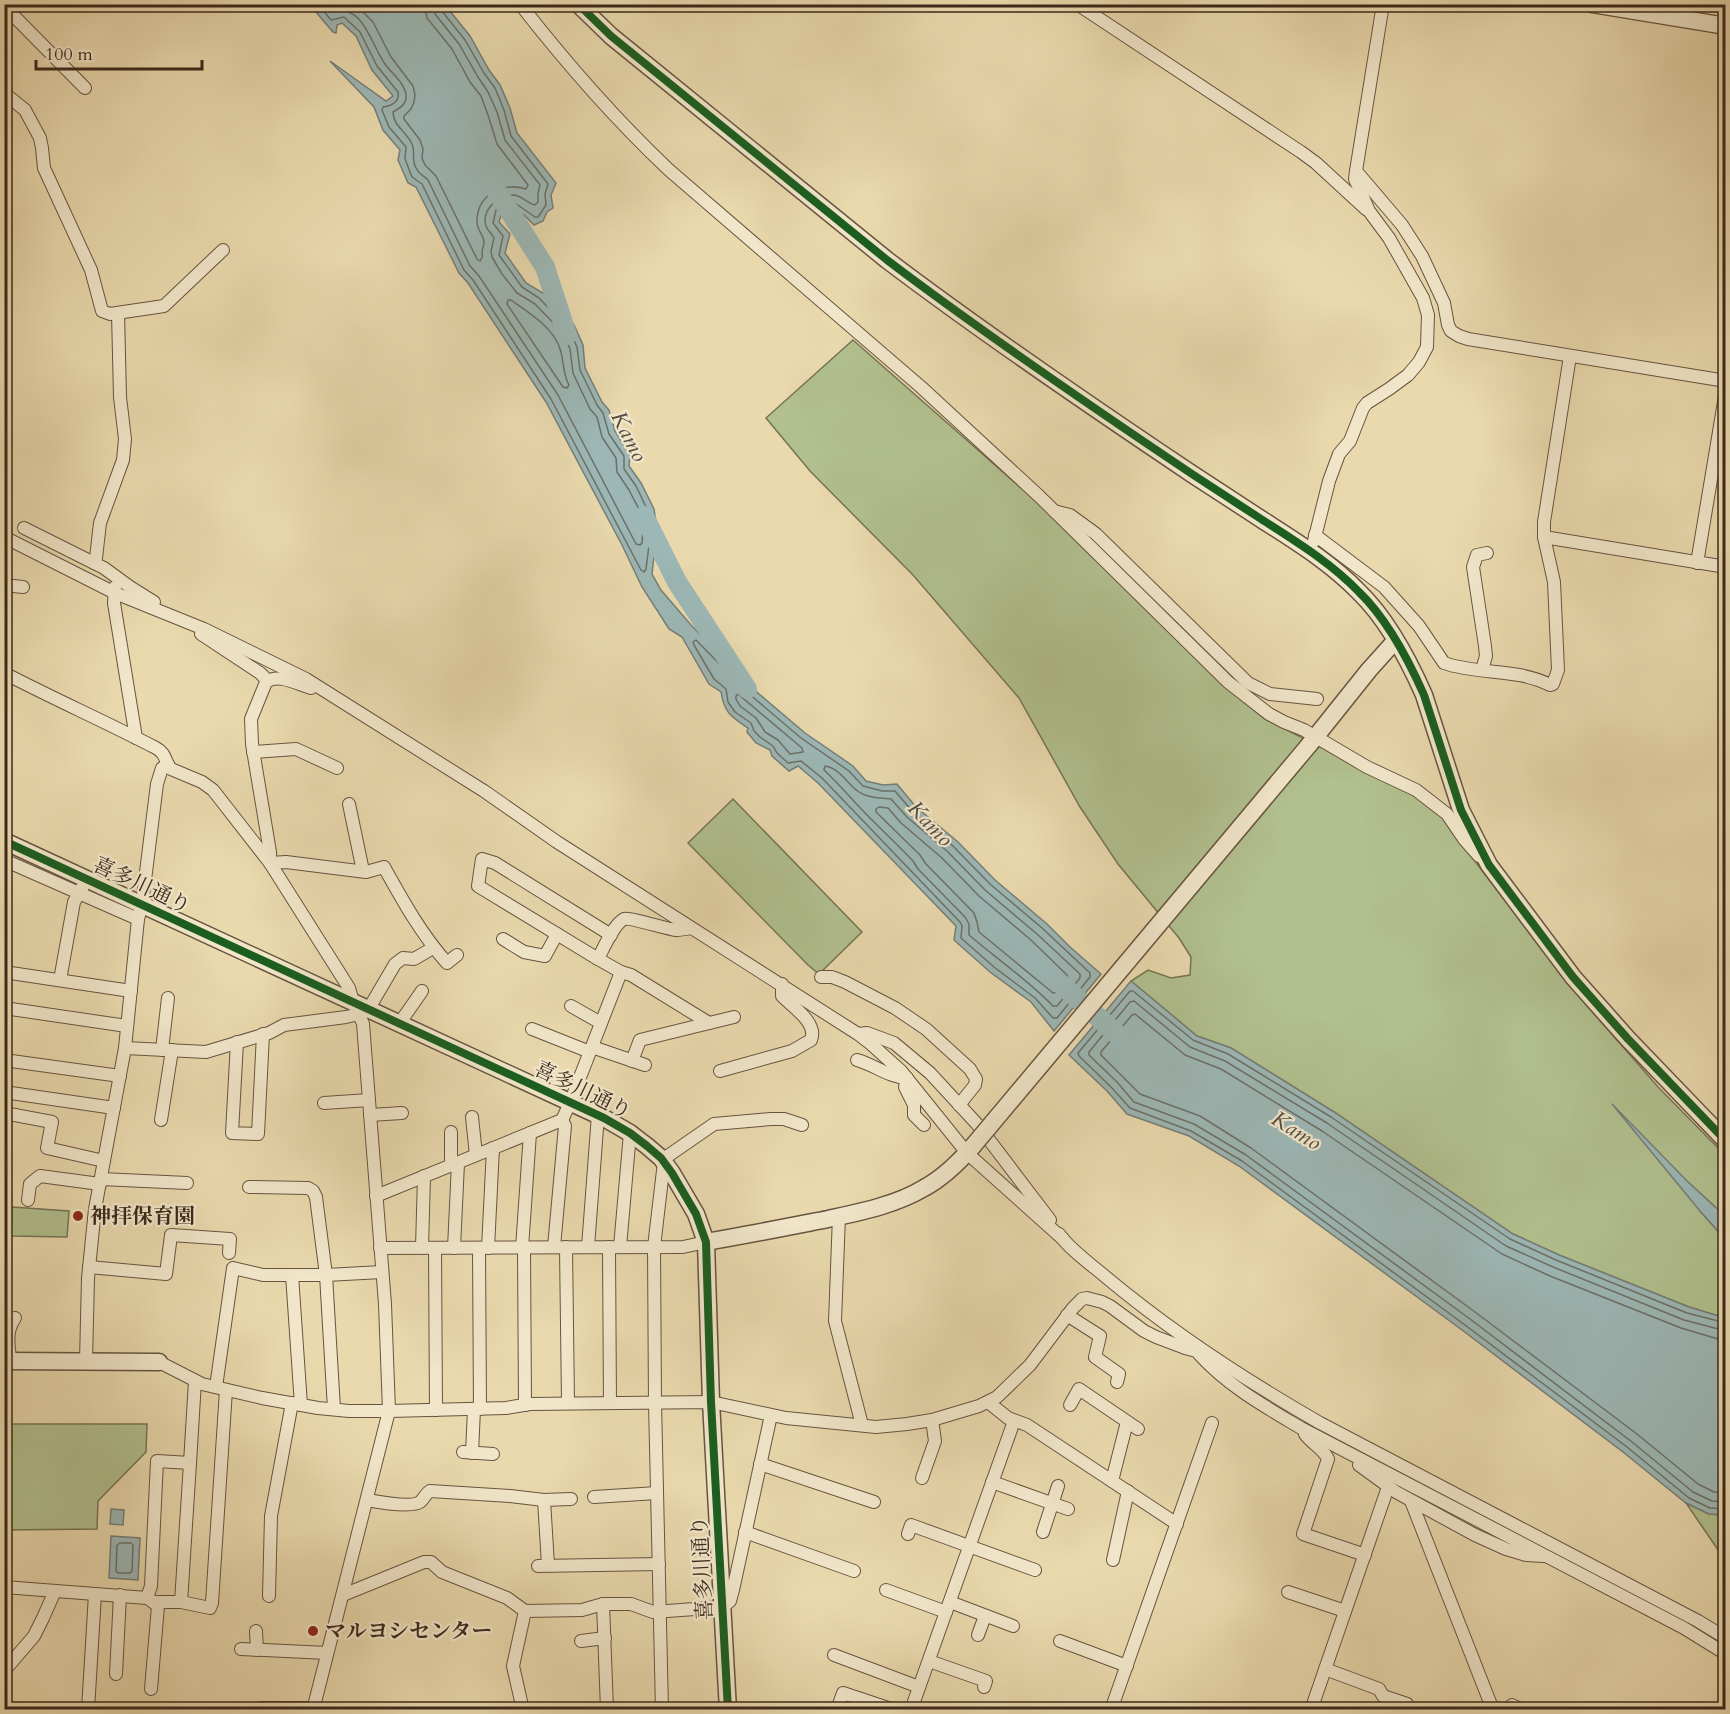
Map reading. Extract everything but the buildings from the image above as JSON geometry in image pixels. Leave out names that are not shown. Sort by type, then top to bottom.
[{"type":"street","points":[[520,4],[577,74],[669,170],[921,387],[1054,511],[1228,682],[1269,714],[1316,737],[1367,767],[1416,790],[1447,814],[1464,839],[1489,865],[1573,977],[1725,1141]]},
{"type":"street","points":[[578,4],[611,36],[878,253],[922,286],[1074,395],[1245,509],[1313,543],[1384,587],[1424,633],[1444,663],[1474,670],[1522,675],[1550,685],[1556,679],[1558,670],[1554,582],[1544,537],[1544,522],[1570,356]]},
{"type":"street","points":[[1077,4],[1316,163],[1369,212],[1389,238],[1423,298],[1428,315],[1427,347],[1419,362],[1408,375],[1367,402],[1362,408],[1350,441],[1339,454],[1329,481],[1313,543]]},
{"type":"street","points":[[1369,212],[1355,179],[1383,4]]},
{"type":"street","points":[[1592,4],[1725,26]]},
{"type":"street","points":[[4,6],[86,88]]},
{"type":"street","points":[[4,93],[24,110],[40,138],[44,168],[91,270],[102,311],[110,314],[164,306],[223,250]]},
{"type":"street","points":[[1356,171],[1402,225],[1422,256],[1444,303],[1448,325],[1451,331],[1459,336],[1725,381]]},
{"type":"street","points":[[93,563],[96,558],[100,523],[125,449],[120,397],[118,313]]},
{"type":"street","points":[[1697,563],[1725,390]]},
{"type":"street","points":[[1054,511],[1070,515],[1096,534],[1225,663],[1248,683],[1270,694],[1317,699]]},
{"type":"street","points":[[24,528],[93,563],[260,673],[266,682]]},
{"type":"street","points":[[4,532],[93,563],[116,589],[114,603],[136,738]]},
{"type":"street","points":[[4,537],[115,593],[178,618],[261,656],[324,690],[484,791],[557,842],[782,984],[871,1044],[907,1078],[970,1150],[1063,1239],[1134,1300],[1197,1349],[1320,1423],[1698,1621],[1725,1638]]},
{"type":"street","points":[[1544,537],[1725,567]]},
{"type":"street","points":[[1313,543],[1377,612],[1416,678],[1461,810],[1489,865]]},
{"type":"street","points":[[1482,670],[1486,656],[1473,567],[1477,555],[1487,553]]},
{"type":"street","points":[[4,585],[23,587]]},
{"type":"street","points":[[380,1248],[683,1247],[839,1216],[894,1202],[925,1188],[970,1150],[1395,641]]},
{"type":"street","points":[[4,673],[162,751],[171,769],[202,782],[213,790],[270,863],[361,1008],[382,1272],[389,1411],[313,1709],[260,1705]]},
{"type":"street","points":[[270,863],[253,752],[251,719],[266,682],[272,679],[279,678],[324,690]]},
{"type":"street","points":[[253,752],[296,749],[338,768]]},
{"type":"street","points":[[86,1361],[89,1267],[95,1209],[125,1048],[157,784],[162,768],[168,765]]},
{"type":"street","points":[[349,804],[363,871]]},
{"type":"street","name":"喜多川通り","points":[[4,842],[83,886],[399,1024],[598,1115],[630,1133],[663,1161],[696,1214],[706,1242],[711,1402],[728,1710]]},
{"type":"street","points":[[611,935],[495,863],[482,859],[478,886],[709,1023]]},
{"type":"street","points":[[4,860],[83,886],[74,902],[60,980]]},
{"type":"street","points":[[270,863],[286,862],[363,871],[384,867],[412,917],[433,948],[447,963],[457,955]]},
{"type":"street","points":[[598,959],[622,920],[629,918],[679,930],[691,928]]},
{"type":"street","points":[[503,939],[524,952],[545,956],[557,934]]},
{"type":"street","points":[[125,1048],[206,1052],[284,1025],[346,1017],[361,1008],[394,964],[403,958],[414,959],[433,948]]},
{"type":"street","points":[[4,972],[131,991]]},
{"type":"street","points":[[376,1196],[562,1120],[621,972]]},
{"type":"street","points":[[821,977],[832,977],[844,982],[895,1008],[926,1029],[970,1069],[976,1079],[975,1085],[960,1104]]},
{"type":"street","points":[[720,1071],[792,1051],[811,1040],[812,1028],[782,996],[782,984]]},
{"type":"street","points":[[399,1024],[422,991]]},
{"type":"street","points":[[161,1120],[167,1050],[168,998]]},
{"type":"street","points":[[571,1006],[601,1023]]},
{"type":"street","points":[[4,1008],[127,1026]]},
{"type":"street","points":[[632,1061],[640,1040],[734,1017]]},
{"type":"street","points":[[532,1029],[645,1065]]},
{"type":"street","points":[[858,1034],[867,1033],[894,1043],[930,1073],[991,1140],[1063,1239]]},
{"type":"street","points":[[237,1042],[232,1133],[258,1134],[263,1034]]},
{"type":"street","points":[[4,1060],[120,1076]]},
{"type":"street","points":[[856,1060],[899,1078],[907,1078]]},
{"type":"street","points":[[907,1078],[905,1087],[914,1105],[914,1115],[924,1125]]},
{"type":"street","points":[[4,1092],[114,1108]]},
{"type":"street","points":[[324,1103],[369,1100]]},
{"type":"street","points":[[4,1113],[52,1122],[46,1148],[104,1161]]},
{"type":"street","points":[[370,1115],[402,1113]]},
{"type":"street","points":[[588,1247],[598,1115]]},
{"type":"street","points":[[472,1117],[476,1155]]},
{"type":"street","points":[[662,1710],[654,1247],[663,1161],[714,1124],[784,1119],[802,1125]]},
{"type":"street","points":[[562,1120],[565,1126],[560,1247],[568,1403]]},
{"type":"street","points":[[451,1132],[454,1164],[454,1248]]},
{"type":"street","points":[[525,1405],[523,1248],[530,1133]]},
{"type":"street","points":[[610,1403],[615,1247],[630,1133]]},
{"type":"street","points":[[493,1454],[467,1453],[477,1409],[484,1248],[494,1148]]},
{"type":"street","points":[[28,1200],[30,1184],[40,1176],[100,1182],[187,1183]]},
{"type":"street","points":[[424,1176],[436,1410]]},
{"type":"street","points":[[249,1187],[302,1187],[313,1191],[316,1197],[326,1275],[334,1409]]},
{"type":"street","points":[[839,1216],[835,1321],[862,1425]]},
{"type":"street","points":[[89,1267],[166,1274],[166,1235],[230,1239],[229,1253]]},
{"type":"street","points":[[4,1587],[120,1595],[210,1608],[213,1603],[221,1389],[233,1268],[263,1275],[382,1272]]},
{"type":"street","points":[[269,1596],[271,1516],[296,1404],[292,1275]]},
{"type":"street","points":[[15,1318],[10,1325],[8,1335],[7,1361],[159,1362],[195,1381],[221,1389],[334,1409],[389,1411],[506,1408],[568,1403],[711,1402],[771,1415],[891,1426],[932,1420],[979,1406],[997,1397],[1030,1365],[1067,1315],[1082,1299],[1095,1299],[1110,1306],[1156,1338],[1185,1348],[1197,1349],[1236,1388],[1301,1428],[1684,1628],[1725,1653]]},
{"type":"street","points":[[1067,1315],[1100,1336],[1095,1357],[1119,1374],[1117,1382]]},
{"type":"street","points":[[181,1602],[195,1381]]},
{"type":"street","points":[[1070,1405],[1079,1389],[1133,1426],[1112,1481]]},
{"type":"street","points":[[988,1402],[1014,1421],[1027,1425],[1177,1524]]},
{"type":"street","points":[[343,1595],[424,1562],[431,1562],[442,1572],[507,1598],[525,1611],[582,1610],[603,1604],[631,1604],[653,1612],[723,1608],[729,1601],[733,1590],[771,1415]]},
{"type":"street","points":[[922,1478],[935,1441],[932,1420]]},
{"type":"street","points":[[911,1710],[1014,1421]]},
{"type":"street","points":[[1111,1710],[1212,1423]]},
{"type":"street","points":[[1301,1428],[1328,1459],[1303,1534],[1365,1554]]},
{"type":"street","points":[[1349,1454],[1366,1471],[1388,1487],[1475,1535],[1506,1550],[1526,1555],[1547,1556]]},
{"type":"street","points":[[150,1600],[157,1461],[190,1462]]},
{"type":"street","points":[[760,1464],[874,1502]]},
{"type":"street","points":[[992,1482],[1068,1509]]},
{"type":"street","points":[[1042,1532],[1058,1486]]},
{"type":"street","points":[[1311,1710],[1388,1487]]},
{"type":"street","points":[[367,1500],[417,1504],[430,1491],[544,1500],[571,1499]]},
{"type":"street","points":[[1113,1560],[1128,1491]]},
{"type":"street","points":[[594,1497],[657,1493]]},
{"type":"street","points":[[544,1500],[543,1565],[659,1564]]},
{"type":"street","points":[[1411,1501],[1493,1710]]},
{"type":"street","points":[[908,1534],[911,1525],[1035,1570]]},
{"type":"street","points":[[745,1532],[854,1570]]},
{"type":"street","points":[[886,1590],[985,1616],[1013,1626]]},
{"type":"street","points":[[4,1671],[34,1636],[55,1591]]},
{"type":"street","points":[[1288,1592],[1345,1611]]},
{"type":"street","points":[[88,1710],[95,1594]]},
{"type":"street","points":[[116,1674],[120,1595]]},
{"type":"street","points":[[150,1600],[158,1606],[151,1689]]},
{"type":"street","points":[[603,1604],[607,1710]]},
{"type":"street","points":[[523,1710],[513,1666],[525,1611]]},
{"type":"street","points":[[978,1635],[985,1616]]},
{"type":"street","points":[[256,1631],[257,1650]]},
{"type":"street","points":[[581,1641],[605,1638]]},
{"type":"street","points":[[1060,1641],[1127,1666]]},
{"type":"street","points":[[241,1649],[327,1653]]},
{"type":"street","points":[[834,1655],[919,1687]]},
{"type":"street","points":[[929,1661],[986,1681],[984,1687]]},
{"type":"street","points":[[1325,1669],[1379,1689],[1383,1696],[1407,1704]]},
{"type":"street","points":[[837,1710],[843,1693],[894,1710]]},
{"type":"green space","points":[[853,340],[1037,502],[1224,686],[1265,719],[1415,795],[1445,819],[1575,992],[1659,1088],[1725,1155],[1725,1216],[1688,1182],[1700,1211],[1725,1239],[1725,1318],[1689,1307],[1513,1234],[1334,1112],[1231,1048],[1197,1036],[1131,981],[1148,970],[1171,978],[1190,975],[1191,957],[1179,938],[1118,864],[1080,807],[1019,698],[913,575],[810,471],[766,418]]},
{"type":"green space","points":[[733,799],[862,932],[819,974],[688,843]]},
{"type":"green space","points":[[12,1207],[69,1211],[67,1237],[11,1236]]},
{"type":"green space","points":[[4,1424],[147,1424],[146,1452],[98,1501],[97,1529],[5,1530]]},
{"type":"green space","points":[[1686,1503],[1709,1514],[1725,1515],[1725,1560]]},
{"type":"water","points":[[310,5],[445,5],[470,36],[500,85],[517,133],[556,183],[551,195],[553,208],[547,212],[543,221],[534,225],[524,215],[521,219],[514,209],[502,212],[499,222],[510,234],[505,253],[526,283],[543,293],[574,325],[583,345],[585,368],[602,402],[609,410],[615,431],[630,455],[629,466],[641,483],[654,509],[657,529],[652,574],[661,590],[691,625],[752,688],[805,733],[853,766],[866,781],[883,785],[897,784],[916,807],[958,842],[995,880],[1101,974],[1054,1031],[1031,1002],[990,972],[954,940],[956,926],[818,783],[798,766],[789,771],[772,756],[770,750],[756,743],[747,732],[748,728],[727,710],[721,692],[709,684],[682,637],[669,629],[642,587],[546,402],[468,283],[459,273],[416,187],[408,183],[398,160],[400,150],[383,130],[374,107],[330,61],[386,101],[393,96],[372,70],[356,36],[342,23],[337,25],[336,33],[333,32]]},
{"type":"water","points":[[1131,981],[1197,1036],[1231,1048],[1334,1112],[1513,1234],[1689,1307],[1725,1318],[1725,1515],[1709,1514],[1686,1503],[1623,1452],[1462,1330],[1239,1166],[1189,1136],[1127,1114],[1107,1091],[1069,1055]]},
{"type":"water","points":[[1612,1104],[1688,1182],[1725,1216],[1725,1239],[1700,1211]]},
{"type":"water","points":[[111,1509],[124,1510],[123,1525],[110,1524]]},
{"type":"water","points":[[111,1536],[140,1538],[138,1580],[109,1578]]},
{"type":"waterway","name":"Kamo","points":[[494,187],[545,267],[567,335]]},
{"type":"waterway","name":"Kamo","points":[[644,516],[677,582],[747,689]]},
{"type":"waterway","name":"Kamo","points":[[1061,984],[1119,1036]]},
{"type":"cycle path","points":[[578,4],[611,36],[887,260],[1076,396],[1312,552],[1359,592],[1387,627],[1418,682],[1461,810],[1489,865],[1573,977],[1628,1039],[1726,1141]]},
{"type":"cycle path","points":[[4,841],[604,1118],[630,1133],[661,1158],[696,1214],[706,1242],[711,1402],[728,1710]]},
{"type":"place","name":"神拝保育園","points":[[78,1216]]},
{"type":"place","name":"マルヨシセンター","points":[[313,1631]]}]
